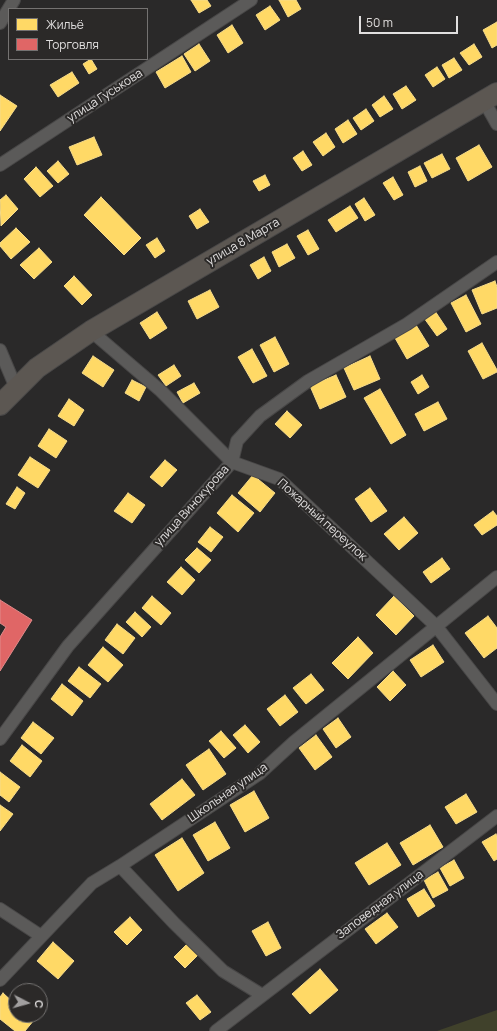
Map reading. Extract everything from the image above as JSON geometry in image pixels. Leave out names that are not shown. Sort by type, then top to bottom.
[{"type":"main road","name":"улица 8 Марта","points":[[0,405],[37,368],[91,331],[490,97]]},
{"type":"street","name":"улица Гуськова","points":[[0,165],[251,0]]},
{"type":"street","points":[[0,23],[8,10]]},
{"type":"street","points":[[490,97],[497,124]]},
{"type":"street","name":"улица Винокурова","points":[[0,739],[68,646],[232,462],[237,440],[260,416],[308,381],[407,324],[497,262]]},
{"type":"street","name":"Пожарный переулок","points":[[91,331],[161,391],[232,462],[279,479],[436,626],[497,704]]},
{"type":"street","points":[[0,350],[16,388]]},
{"type":"street","name":"Школьная улица","points":[[0,980],[92,883],[259,774],[294,742],[497,577]]},
{"type":"street","name":"Заповедная улица","points":[[216,1031],[497,816]]},
{"type":"street","points":[[120,866],[223,971],[262,995]]},
{"type":"street","points":[[0,909],[41,936]]},
{"type":"green space","points":[[497,1010],[497,1031],[437,1031]]},
{"type":"building: Жильё","points":[[191,0],[207,0],[211,6],[199,13]]},
{"type":"building: Жильё","points":[[279,0],[296,0],[301,9],[288,17]]},
{"type":"building: Жильё","points":[[270,6],[280,20],[265,30],[256,15]]},
{"type":"building: Жильё","points":[[497,22],[497,45],[492,48],[483,30]]},
{"type":"building: Жильё","points":[[232,25],[243,43],[228,53],[217,35]]},
{"type":"building: Жильё","points":[[199,44],[210,61],[195,71],[184,54]]},
{"type":"building: Жильё","points":[[474,44],[482,57],[469,65],[460,53]]},
{"type":"building: Жильё","points":[[182,56],[191,72],[165,88],[156,72]]},
{"type":"building: Жильё","points":[[454,58],[462,70],[449,78],[442,65]]},
{"type":"building: Жильё","points":[[92,60],[97,69],[89,74],[83,64]]},
{"type":"building: Жильё","points":[[437,67],[445,79],[433,87],[425,75]]},
{"type":"building: Жильё","points":[[72,72],[79,83],[58,97],[50,85]]},
{"type":"building: Жильё","points":[[406,86],[416,100],[402,109],[393,94]]},
{"type":"building: Жильё","points":[[0,95],[17,106],[0,131]]},
{"type":"building: Жильё","points":[[384,96],[393,109],[380,117],[372,105]]},
{"type":"building: Жильё","points":[[366,109],[374,121],[361,130],[353,118]]},
{"type":"building: Жильё","points":[[348,120],[357,134],[343,143],[335,129]]},
{"type":"building: Жильё","points":[[326,133],[335,147],[323,156],[313,142]]},
{"type":"building: Жильё","points":[[94,137],[102,155],[77,165],[69,147]]},
{"type":"building: Жильё","points":[[479,145],[492,167],[468,181],[456,158]]},
{"type":"building: Жильё","points":[[303,151],[312,165],[302,171],[293,158]]},
{"type":"building: Жильё","points":[[442,154],[450,169],[432,178],[424,163]]},
{"type":"building: Жильё","points":[[58,161],[69,174],[58,183],[47,171]]},
{"type":"building: Жильё","points":[[420,166],[427,181],[415,187],[408,172]]},
{"type":"building: Жильё","points":[[36,167],[53,186],[40,197],[24,179]]},
{"type":"building: Жильё","points":[[265,175],[270,185],[259,191],[253,181]]},
{"type":"building: Жильё","points":[[393,177],[403,195],[394,200],[383,183]]},
{"type":"building: Жильё","points":[[6,195],[18,209],[1,226],[0,200]]},
{"type":"building: Жильё","points":[[101,197],[141,238],[124,255],[84,215]]},
{"type":"building: Жильё","points":[[364,198],[375,215],[365,221],[355,204]]},
{"type":"building: Жильё","points":[[350,206],[358,218],[336,232],[328,220]]},
{"type":"building: Жильё","points":[[200,209],[209,222],[197,229],[189,216]]},
{"type":"building: Жильё","points":[[16,228],[30,242],[11,259],[0,246],[0,243]]},
{"type":"building: Жильё","points":[[308,230],[319,249],[308,255],[297,236]]},
{"type":"building: Жильё","points":[[157,238],[165,251],[155,258],[146,245]]},
{"type":"building: Жильё","points":[[287,244],[295,258],[279,267],[272,252]]},
{"type":"building: Жильё","points":[[39,248],[52,262],[34,279],[20,265]]},
{"type":"building: Жильё","points":[[264,257],[271,271],[258,279],[250,265]]},
{"type":"building: Жильё","points":[[74,276],[92,295],[82,305],[64,286]]},
{"type":"building: Жильё","points":[[495,281],[497,287],[497,308],[482,314],[472,290]]},
{"type":"building: Жильё","points":[[210,290],[219,307],[197,319],[188,301]]},
{"type":"building: Жильё","points":[[466,295],[481,324],[466,332],[451,303]]},
{"type":"building: Жильё","points":[[435,311],[447,329],[437,336],[424,318]]},
{"type":"building: Жильё","points":[[157,312],[167,328],[150,339],[140,323]]},
{"type":"building: Жильё","points":[[416,325],[429,346],[407,359],[395,338]]},
{"type":"building: Жильё","points":[[275,337],[289,364],[274,372],[260,345]]},
{"type":"building: Жильё","points":[[482,343],[497,370],[497,372],[483,379],[468,351]]},
{"type":"building: Жильё","points":[[252,349],[267,376],[253,383],[238,357]]},
{"type":"building: Жильё","points":[[93,356],[114,370],[103,387],[82,373]]},
{"type":"building: Жильё","points":[[370,356],[380,379],[354,390],[344,368]]},
{"type":"building: Жильё","points":[[174,365],[181,376],[166,386],[158,375]]},
{"type":"building: Жильё","points":[[336,375],[346,397],[320,409],[310,386]]},
{"type":"building: Жильё","points":[[422,375],[429,387],[418,394],[411,382]]},
{"type":"building: Жильё","points":[[132,380],[146,387],[139,401],[125,393]]},
{"type":"building: Жильё","points":[[194,383],[200,393],[183,403],[177,392]]},
{"type":"building: Жильё","points":[[380,389],[406,435],[391,444],[364,398]]},
{"type":"building: Жильё","points":[[69,399],[84,410],[74,426],[58,416]]},
{"type":"building: Жильё","points":[[438,402],[447,419],[424,431],[415,414]]},
{"type":"building: Жильё","points":[[287,411],[302,425],[290,438],[275,424]]},
{"type":"building: Жильё","points":[[49,429],[67,441],[56,458],[38,446]]},
{"type":"building: Жильё","points":[[30,457],[50,470],[38,488],[18,475]]},
{"type":"building: Жильё","points":[[165,460],[177,470],[162,487],[150,477]]},
{"type":"building: Жильё","points":[[253,475],[275,493],[260,512],[238,493]]},
{"type":"building: Жильё","points":[[17,487],[25,493],[15,509],[6,504]]},
{"type":"building: Жильё","points":[[370,488],[387,511],[371,522],[355,499]]},
{"type":"building: Жильё","points":[[128,493],[145,505],[132,523],[114,511]]},
{"type":"building: Жильё","points":[[232,495],[254,513],[238,532],[217,513]]},
{"type":"building: Жильё","points":[[493,511],[497,516],[497,525],[482,535],[474,525]]},
{"type":"building: Жильё","points":[[404,517],[418,533],[399,550],[384,534]]},
{"type":"building: Жильё","points":[[210,527],[223,537],[211,552],[198,542]]},
{"type":"building: Жильё","points":[[197,548],[211,560],[199,573],[185,560]]},
{"type":"building: Жильё","points":[[442,558],[450,569],[431,583],[423,572]]},
{"type":"building: Жильё","points":[[181,567],[195,580],[182,595],[167,582]]},
{"type":"building: Жильё","points":[[152,596],[171,613],[161,625],[142,608]]},
{"type":"building: Жильё","points":[[394,596],[414,616],[396,635],[376,615]]},
{"type":"building: Жильё","points":[[135,612],[151,627],[142,637],[126,622]]},
{"type":"building: Жильё","points":[[488,616],[497,628],[497,648],[484,658],[465,633]]},
{"type":"building: Жильё","points":[[117,624],[135,638],[123,654],[105,640]]},
{"type":"building: Жильё","points":[[358,637],[373,653],[348,679],[332,663]]},
{"type":"building: Жильё","points":[[433,645],[444,662],[421,677],[410,660]]},
{"type":"building: Жильё","points":[[103,647],[123,665],[108,682],[88,665]]},
{"type":"building: Жильё","points":[[79,667],[101,684],[90,698],[68,681]]},
{"type":"building: Жильё","points":[[393,671],[406,685],[390,701],[377,687]]},
{"type":"building: Жильё","points":[[311,674],[324,690],[306,704],[293,688]]},
{"type":"building: Жильё","points":[[62,684],[83,701],[72,716],[51,699]]},
{"type":"building: Жильё","points":[[285,695],[298,712],[280,726],[267,709]]},
{"type":"building: Жильё","points":[[338,718],[351,737],[336,748],[323,729]]},
{"type":"building: Жильё","points":[[33,722],[54,738],[41,754],[21,738]]},
{"type":"building: Жильё","points":[[245,725],[260,742],[248,753],[233,735]]},
{"type":"building: Жильё","points":[[221,731],[236,748],[224,758],[209,741]]},
{"type":"building: Жильё","points":[[316,735],[332,757],[315,770],[299,748]]},
{"type":"building: Жильё","points":[[22,745],[42,761],[30,777],[10,761]]},
{"type":"building: Жильё","points":[[209,749],[226,774],[203,790],[186,765]]},
{"type":"building: Жильё","points":[[0,772],[20,787],[9,802],[0,795]]},
{"type":"building: Жильё","points":[[182,779],[195,795],[162,820],[150,804]]},
{"type":"building: Жильё","points":[[254,791],[269,818],[245,832],[230,805]]},
{"type":"building: Жильё","points":[[466,794],[477,812],[456,824],[445,807]]},
{"type":"building: Жильё","points":[[0,805],[13,814],[0,831]]},
{"type":"building: Жильё","points":[[215,822],[230,848],[208,861],[193,835]]},
{"type":"building: Жильё","points":[[430,825],[443,847],[413,865],[400,843]]},
{"type":"building: Жильё","points":[[496,834],[497,859],[494,861],[482,842]]},
{"type":"building: Жильё","points":[[182,838],[204,873],[178,891],[155,855]]},
{"type":"building: Жильё","points":[[387,843],[401,865],[369,885],[355,863]]},
{"type":"building: Жильё","points":[[454,860],[464,878],[450,886],[440,868]]},
{"type":"building: Жильё","points":[[438,872],[448,890],[433,898],[424,880]]},
{"type":"building: Жильё","points":[[424,889],[435,906],[418,917],[407,899]]},
{"type":"building: Жильё","points":[[387,913],[398,927],[376,944],[365,929]]},
{"type":"building: Жильё","points":[[130,917],[142,930],[127,945],[114,932]]},
{"type":"building: Жильё","points":[[268,922],[281,948],[266,956],[252,931]]},
{"type":"building: Жильё","points":[[53,942],[74,961],[58,979],[37,961]]},
{"type":"building: Жильё","points":[[187,944],[198,955],[185,968],[174,957]]},
{"type":"building: Жильё","points":[[320,969],[338,990],[310,1014],[292,994]]},
{"type":"building: Жильё","points":[[3,993],[8,998],[8,1023],[32,1023],[25,1031],[15,1031],[0,1019],[0,997]]},
{"type":"building: Жильё","points":[[197,995],[211,1012],[200,1020],[186,1003]]},
{"type":"building: Торговля","points":[[0,600],[32,620],[0,671],[0,637],[6,627],[0,623]]}]
